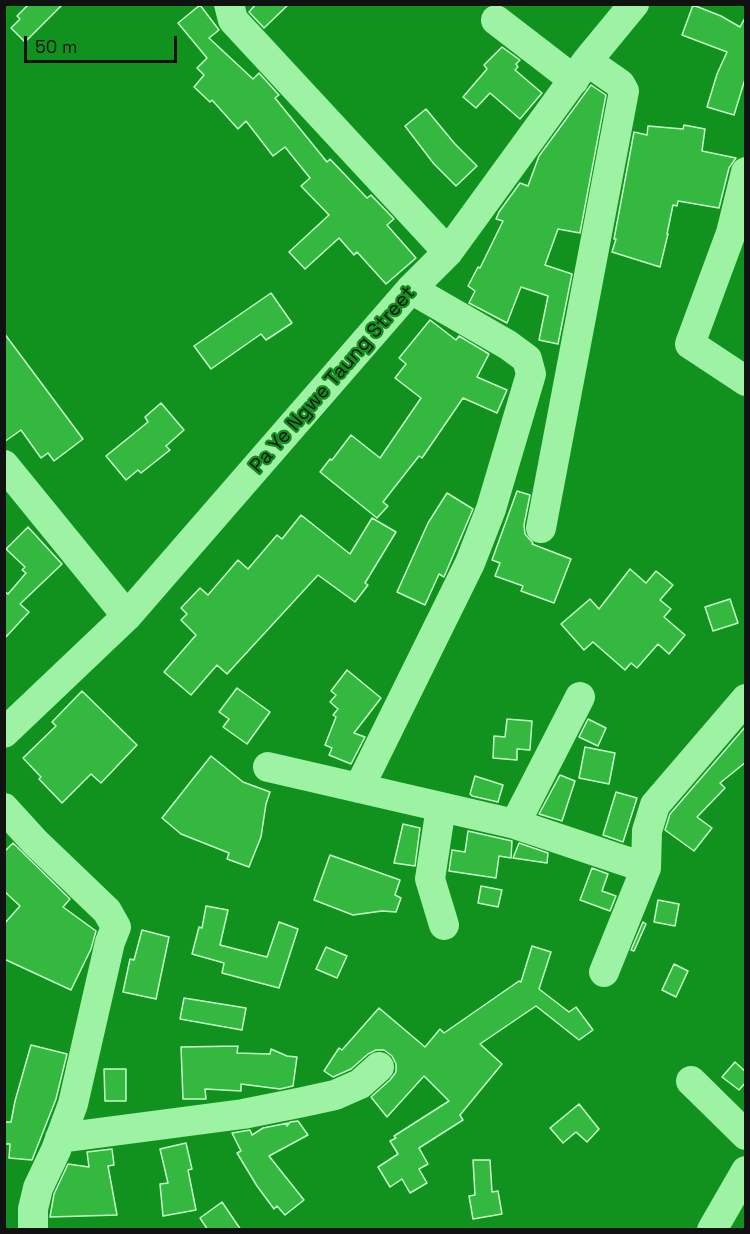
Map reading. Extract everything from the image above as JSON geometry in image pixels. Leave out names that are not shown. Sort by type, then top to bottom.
[{"type":"street","points":[[229,4],[233,20],[448,252]]},
{"type":"street","name":"Pa Ye Ngwe Taung Street","points":[[4,733],[127,616],[411,289],[448,252],[580,71],[634,4]]},
{"type":"street","points":[[496,20],[580,71],[620,84],[624,91],[541,528]]},
{"type":"street","points":[[746,172],[738,236],[690,344],[746,381]]},
{"type":"street","points":[[358,788],[470,563],[491,509],[531,374],[527,358],[411,289]]},
{"type":"street","points":[[4,465],[127,616]]},
{"type":"street","points":[[515,824],[580,697]]},
{"type":"street","points":[[604,972],[646,867],[647,831],[655,805],[746,699]]},
{"type":"street","points":[[268,766],[515,824],[646,867]]},
{"type":"street","points":[[441,807],[430,879],[444,925]]},
{"type":"street","points":[[4,808],[35,842],[107,911],[116,927],[110,942],[73,1104],[38,1188],[33,1209],[33,1230]]},
{"type":"street","points":[[60,1138],[243,1114],[335,1095],[360,1084],[380,1067]]},
{"type":"street","points":[[691,1081],[746,1135]]},
{"type":"street","points":[[712,1230],[746,1171]]},
{"type":"building","points":[[29,4],[63,4],[25,42],[11,28],[20,19],[17,16]]},
{"type":"building","points":[[256,4],[289,4],[264,28],[249,12]]},
{"type":"building","points":[[200,5],[219,30],[209,38],[253,79],[259,73],[279,95],[275,98],[327,162],[330,159],[367,198],[371,195],[394,219],[387,225],[416,258],[386,284],[357,252],[354,255],[339,238],[305,269],[289,252],[329,215],[301,186],[310,178],[285,147],[273,156],[246,121],[238,129],[212,100],[210,102],[194,87],[204,75],[197,68],[207,58],[178,23]]},
{"type":"building","points":[[693,5],[721,16],[740,27],[746,16],[746,76],[734,115],[707,107],[717,74],[727,52],[682,35]]},
{"type":"building","points":[[502,47],[520,60],[515,70],[542,93],[520,119],[490,93],[476,108],[463,97],[487,69],[484,65]]},
{"type":"building","points":[[591,85],[606,95],[580,233],[558,229],[545,265],[572,274],[558,344],[539,340],[548,296],[521,287],[507,323],[469,303],[475,291],[468,286],[478,267],[480,268],[503,221],[496,219],[499,212],[520,183],[528,186],[539,156]]},
{"type":"building","points":[[426,109],[477,166],[456,186],[434,164],[405,126]]},
{"type":"building","points":[[684,125],[705,129],[702,151],[736,158],[729,168],[719,208],[678,201],[677,206],[673,205],[660,267],[612,252],[634,132],[647,135],[648,126],[683,129]]},
{"type":"building","points":[[271,293],[292,323],[266,340],[261,334],[211,369],[194,346]]},
{"type":"building","points":[[430,320],[456,340],[459,336],[489,354],[477,377],[507,390],[497,413],[463,398],[422,458],[419,456],[383,502],[388,506],[377,518],[320,472],[351,435],[380,458],[421,398],[395,378],[406,364],[399,358]]},
{"type":"building","points":[[4,333],[83,439],[54,461],[48,453],[41,458],[21,430],[4,442]]},
{"type":"building","points":[[161,403],[184,430],[166,446],[170,450],[141,473],[138,470],[126,480],[106,456],[148,422],[145,417]]},
{"type":"building","points":[[517,491],[530,495],[524,525],[525,534],[532,544],[571,559],[554,603],[521,591],[523,586],[495,576],[500,563],[492,560]]},
{"type":"building","points":[[447,493],[473,509],[444,577],[439,574],[425,605],[397,592],[428,523]]},
{"type":"building","points":[[301,515],[350,554],[372,518],[396,532],[365,583],[368,585],[355,602],[318,575],[227,674],[217,665],[191,695],[164,672],[196,635],[181,620],[187,614],[181,608],[200,588],[208,595],[238,560],[248,569],[277,535],[282,539]]},
{"type":"building","points":[[28,527],[62,564],[20,604],[29,612],[4,639],[4,591],[8,594],[26,573],[22,570],[25,567],[6,549]]},
{"type":"building","points":[[630,569],[646,583],[656,571],[673,585],[660,600],[671,609],[664,617],[685,635],[669,654],[658,644],[637,668],[631,663],[625,670],[593,642],[584,650],[561,624],[590,599],[599,609]]},
{"type":"building","points":[[730,599],[738,623],[713,631],[705,607]]},
{"type":"building","points":[[347,670],[381,698],[354,733],[365,737],[351,764],[329,755],[332,748],[325,745],[336,717],[333,715],[338,709],[330,702],[336,695],[331,691]]},
{"type":"building","points":[[237,688],[270,712],[247,744],[223,727],[229,719],[219,712]]},
{"type":"building","points":[[82,691],[137,745],[101,783],[91,774],[62,803],[23,758],[56,726],[52,722]]},
{"type":"building","points":[[507,719],[532,721],[530,750],[517,749],[517,760],[493,758],[494,736],[505,737]]},
{"type":"building","points":[[588,719],[606,728],[598,746],[579,737]]},
{"type":"building","points":[[746,726],[746,762],[720,783],[725,788],[697,817],[712,828],[694,851],[665,830],[670,814]]},
{"type":"building","points":[[585,747],[615,753],[609,784],[579,778]]},
{"type":"building","points":[[211,756],[243,782],[270,792],[261,837],[249,867],[227,859],[229,853],[181,834],[162,818]]},
{"type":"building","points":[[560,775],[575,781],[562,821],[539,814]]},
{"type":"building","points":[[475,776],[503,785],[498,802],[470,794]]},
{"type":"building","points":[[616,792],[637,798],[623,842],[603,835]]},
{"type":"building","points":[[403,824],[420,828],[415,866],[394,863]]},
{"type":"building","points":[[468,831],[512,841],[511,858],[499,856],[496,878],[449,871],[452,850],[465,852]]},
{"type":"building","points":[[13,843],[70,899],[63,907],[96,931],[91,949],[71,990],[4,959],[4,924],[20,906],[4,891],[4,852]]},
{"type":"building","points":[[519,843],[548,853],[547,863],[513,858]]},
{"type":"building","points":[[330,855],[400,880],[395,895],[401,898],[396,912],[382,911],[353,915],[314,900]]},
{"type":"building","points":[[592,868],[608,874],[602,891],[616,896],[610,911],[580,900]]},
{"type":"building","points":[[481,886],[502,890],[498,907],[478,903]]},
{"type":"building","points":[[658,900],[679,904],[675,926],[654,922]]},
{"type":"building","points":[[206,906],[228,910],[220,945],[267,957],[279,922],[298,929],[279,988],[222,973],[224,963],[192,954],[199,927],[202,928]]},
{"type":"building","points":[[643,922],[646,924],[634,951],[631,950]]},
{"type":"building","points":[[142,930],[169,937],[156,999],[123,992],[130,959],[134,960]]},
{"type":"building","points":[[532,946],[551,952],[539,989],[569,1012],[576,1007],[593,1030],[579,1040],[536,1006],[480,1044],[502,1064],[460,1115],[463,1120],[419,1148],[428,1164],[419,1169],[427,1183],[410,1193],[402,1179],[390,1187],[378,1167],[398,1154],[390,1141],[396,1138],[394,1136],[449,1101],[424,1076],[387,1117],[371,1097],[396,1072],[396,1064],[392,1056],[384,1050],[376,1050],[368,1054],[351,1069],[333,1077],[324,1071],[339,1048],[342,1050],[379,1008],[425,1047],[440,1029],[444,1033],[519,981],[521,982]]},
{"type":"building","points":[[326,947],[347,956],[337,978],[316,969]]},
{"type":"building","points":[[674,964],[688,971],[676,997],[662,990]]},
{"type":"building","points":[[184,998],[246,1008],[242,1030],[180,1019]]},
{"type":"building","points":[[31,1045],[67,1054],[56,1099],[32,1160],[9,1158],[10,1144],[4,1144],[4,1122],[11,1122]]},
{"type":"building","points":[[238,1046],[237,1053],[270,1054],[271,1049],[287,1056],[297,1057],[293,1086],[280,1089],[241,1084],[241,1091],[205,1089],[206,1099],[183,1099],[181,1047]]},
{"type":"building","points":[[735,1062],[746,1072],[746,1082],[739,1090],[722,1077]]},
{"type":"building","points":[[104,1069],[126,1069],[126,1101],[105,1101]]},
{"type":"building","points":[[579,1104],[599,1129],[587,1142],[576,1132],[563,1143],[550,1128]]},
{"type":"building","points":[[298,1121],[308,1135],[269,1156],[304,1200],[285,1215],[277,1206],[274,1209],[257,1186],[237,1153],[241,1151],[232,1133],[250,1130],[252,1135],[263,1128],[288,1123],[287,1126],[290,1122]]},
{"type":"building","points":[[186,1143],[192,1169],[188,1170],[196,1210],[163,1216],[160,1184],[168,1183],[160,1149]]},
{"type":"building","points":[[112,1149],[114,1165],[108,1166],[117,1215],[50,1217],[54,1194],[68,1164],[89,1167],[87,1152]]},
{"type":"building","points":[[473,1160],[490,1160],[492,1192],[498,1191],[502,1214],[473,1219],[469,1196],[475,1195]]},
{"type":"building","points":[[222,1202],[241,1230],[208,1230],[200,1218]]}]
